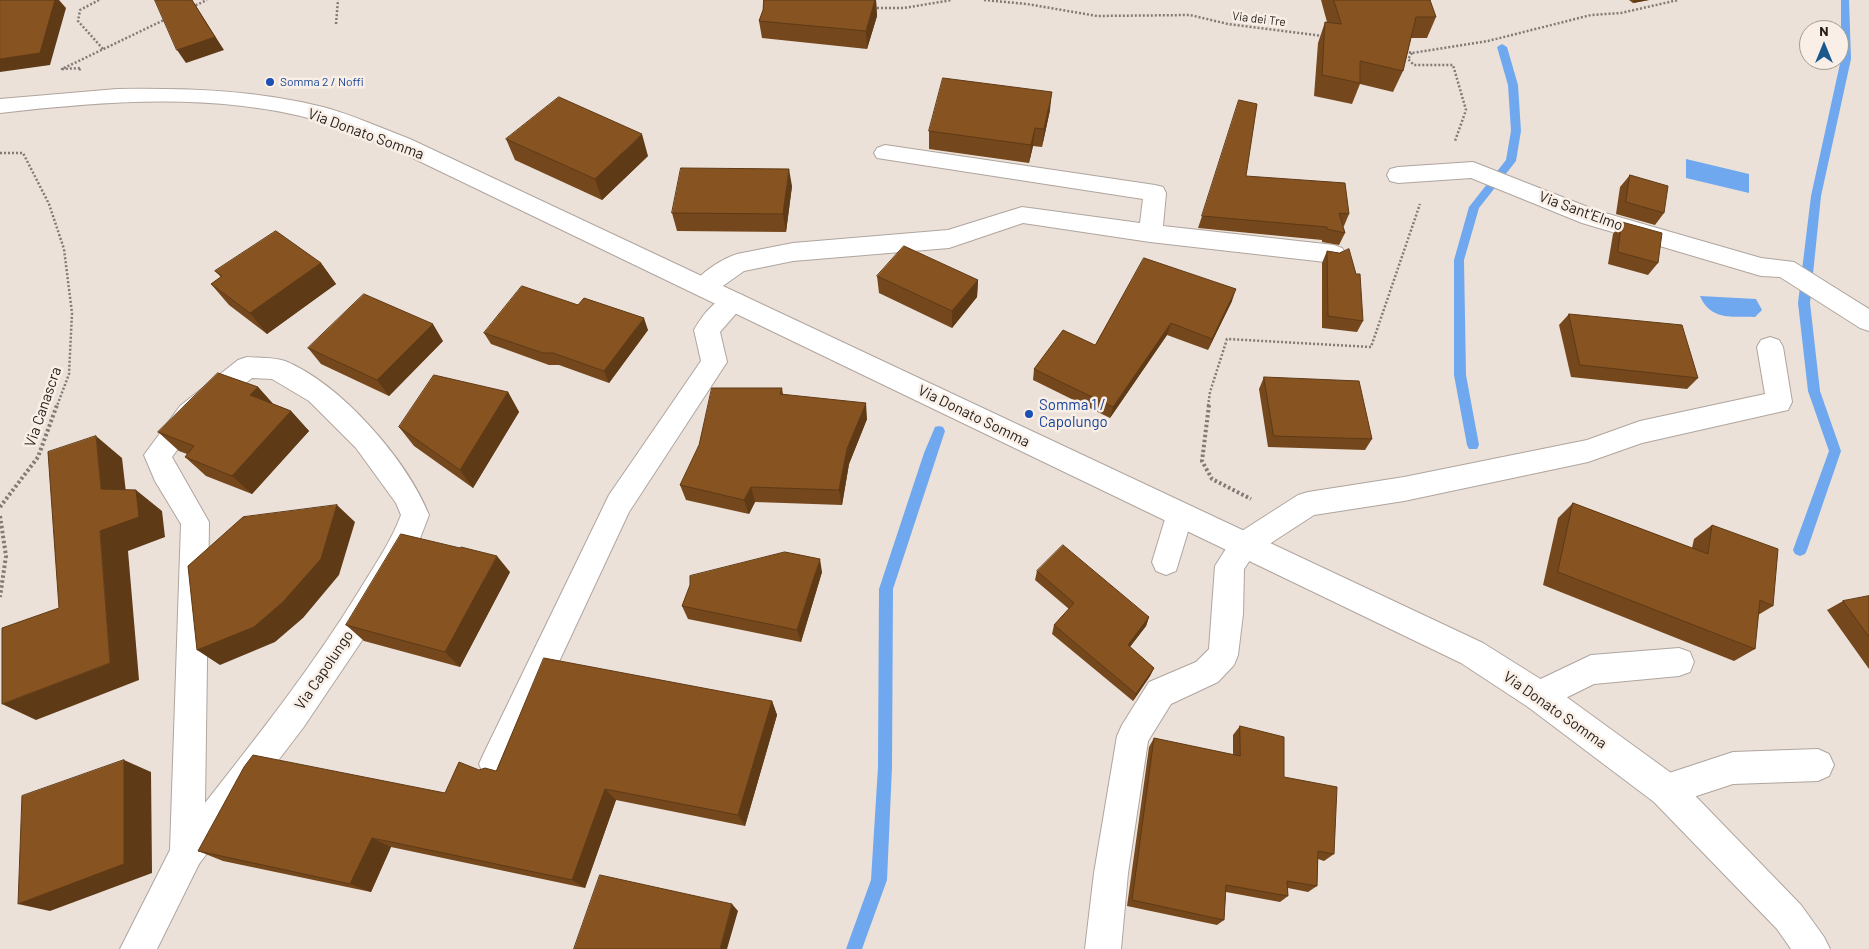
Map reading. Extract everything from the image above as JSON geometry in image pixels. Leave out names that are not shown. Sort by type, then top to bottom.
[{"type":"street","name":"Via Donato Somma","points":[[0,106],[53,99],[163,95],[255,102],[314,112],[402,144],[1472,653],[1539,696],[1666,790],[1789,917],[1812,949]]},
{"type":"street","points":[[885,153],[1156,192],[1150,233]]},
{"type":"street","name":"Via Sant'Elmo","points":[[1398,175],[1473,170],[1590,216],[1761,267],[1786,268],[1869,320]]},
{"type":"street","points":[[704,287],[737,263],[792,252],[949,239],[1022,215],[1150,233],[1334,254]]},
{"type":"street","points":[[495,764],[618,504],[714,362],[707,330],[722,312],[734,302]]},
{"type":"street","points":[[1103,949],[1111,873],[1132,736],[1160,694],[1207,672],[1223,656],[1228,614],[1230,566],[1244,545],[1308,504],[1404,489],[1588,451],[1640,432],[1779,402],[1770,347]]},
{"type":"street","name":"Via Capolungo","points":[[138,949],[157,915],[187,852],[298,709],[387,572],[406,540],[415,515],[408,497],[366,440],[318,394],[277,369],[247,367],[189,414],[158,454],[165,473],[195,522],[187,852]]},
{"type":"street","points":[[1166,562],[1179,515]]},
{"type":"street","points":[[1539,696],[1591,670],[1678,662]]},
{"type":"street","points":[[1666,790],[1733,768],[1818,765]]},
{"type":"path","points":[[99,0],[80,10],[78,21],[103,49]]},
{"type":"path","points":[[190,8],[207,0]]},
{"type":"path","points":[[336,24],[338,0]]},
{"type":"path","points":[[866,8],[904,8],[952,0]]},
{"type":"path","name":"Via dei Tre","points":[[984,0],[1027,4],[1097,16],[1190,15],[1228,24],[1326,37]]},
{"type":"path","points":[[1402,51],[1412,53],[1488,42],[1592,15],[1621,13],[1678,0]]},
{"type":"path","points":[[62,74],[82,70],[81,68],[62,69],[172,16]]},
{"type":"path","points":[[1412,53],[1408,59],[1414,65],[1453,65],[1466,110],[1454,146]]},
{"type":"path","name":"Via Canascra","points":[[0,153],[23,153],[49,204],[64,249],[72,313],[69,374],[38,457],[0,507]]},
{"type":"path","points":[[1286,518],[1212,479],[1202,460],[1210,392],[1227,339],[1371,348],[1423,197],[1398,187],[1398,175]]},
{"type":"path","points":[[0,516],[3,526],[5,581],[0,597]]},
{"type":"water","points":[[1686,159],[1749,174],[1749,193],[1686,178]]},
{"type":"water","points":[[1700,296],[1756,299],[1762,310],[1755,317],[1723,316],[1710,310]]},
{"type":"building","points":[[0,0],[55,0],[40,53],[0,59]]},
{"type":"building","points":[[155,0],[192,0],[215,37],[177,50]]},
{"type":"building","points":[[764,0],[875,0],[866,31],[759,21]]},
{"type":"building","points":[[1334,0],[1430,0],[1436,17],[1416,17],[1403,71],[1360,61],[1360,83],[1322,75],[1325,22],[1341,24]]},
{"type":"building","points":[[943,78],[1052,92],[1044,129],[1035,128],[1031,145],[929,131]]},
{"type":"building","points":[[559,97],[642,134],[595,179],[506,139]]},
{"type":"building","points":[[1239,100],[1257,104],[1246,176],[1345,183],[1349,214],[1339,213],[1345,233],[1327,229],[1327,227],[1202,216]]},
{"type":"building","points":[[681,168],[789,169],[783,214],[672,213]]},
{"type":"building","points":[[1630,175],[1668,186],[1664,213],[1626,202]]},
{"type":"building","points":[[1622,222],[1662,233],[1658,263],[1618,252]]},
{"type":"building","points":[[276,231],[321,263],[250,313],[211,284],[222,276],[215,271]]},
{"type":"building","points":[[904,246],[978,280],[952,311],[877,276]]},
{"type":"building","points":[[1349,249],[1356,274],[1360,274],[1363,321],[1328,316],[1327,251],[1339,253]]},
{"type":"building","points":[[1144,258],[1236,289],[1212,339],[1171,323],[1113,407],[1034,369],[1063,330],[1095,345]]},
{"type":"building","points":[[522,286],[578,305],[584,298],[644,318],[604,371],[553,353],[543,353],[484,333]]},
{"type":"building","points":[[364,294],[433,324],[377,380],[308,348]]},
{"type":"building","points":[[1569,314],[1682,325],[1698,378],[1580,365]]},
{"type":"building","points":[[218,373],[258,387],[250,395],[291,411],[232,476],[185,457],[194,446],[158,432]]},
{"type":"building","points":[[434,375],[508,392],[460,470],[399,427]]},
{"type":"building","points":[[1264,377],[1359,381],[1372,439],[1274,436]]},
{"type":"building","points":[[712,388],[782,388],[780,394],[866,403],[847,449],[839,490],[751,487],[744,500],[680,485],[699,445]]},
{"type":"building","points":[[96,436],[101,489],[136,490],[139,517],[100,531],[110,663],[2,704],[2,628],[59,608],[48,452]]},
{"type":"building","points":[[1573,503],[1708,554],[1712,525],[1778,549],[1773,606],[1760,600],[1755,649],[1558,572]]},
{"type":"building","points":[[337,505],[321,559],[283,602],[254,627],[197,650],[188,566],[243,517]]},
{"type":"building","points":[[401,534],[497,556],[445,652],[346,625]]},
{"type":"building","points":[[1063,545],[1149,617],[1128,645],[1154,668],[1136,694],[1054,625],[1074,603],[1037,571]]},
{"type":"building","points":[[785,552],[820,559],[797,630],[682,606],[690,585],[690,576]]},
{"type":"building","points":[[1869,596],[1869,637],[1843,601]]},
{"type":"building","points":[[544,658],[772,701],[738,815],[605,789],[572,880],[372,838],[350,884],[198,851],[244,767],[253,755],[445,793],[459,762],[479,770],[485,768],[496,771]]},
{"type":"building","points":[[1240,726],[1284,737],[1284,777],[1337,787],[1334,854],[1318,851],[1317,886],[1287,881],[1288,896],[1226,885],[1224,920],[1132,900],[1154,738],[1240,756]]},
{"type":"building","points":[[124,760],[124,864],[18,904],[22,796]]},
{"type":"building","points":[[600,875],[732,904],[720,949],[574,949]]},
{"type":"waterway","points":[[1800,550],[1835,451],[1814,391],[1804,303],[1816,196],[1846,59],[1845,0]]},
{"type":"waterway","points":[[1473,445],[1460,375],[1459,260],[1474,207],[1511,161],[1516,131],[1513,85],[1502,47]]},
{"type":"waterway","points":[[854,949],[879,880],[885,767],[886,589],[930,453],[939,431]]},
{"type":"place","name":"Somma 2 / Noffi","points":[[270,82]]},
{"type":"place","name":"Somma 1 / Capolungo","points":[[1029,414]]}]
